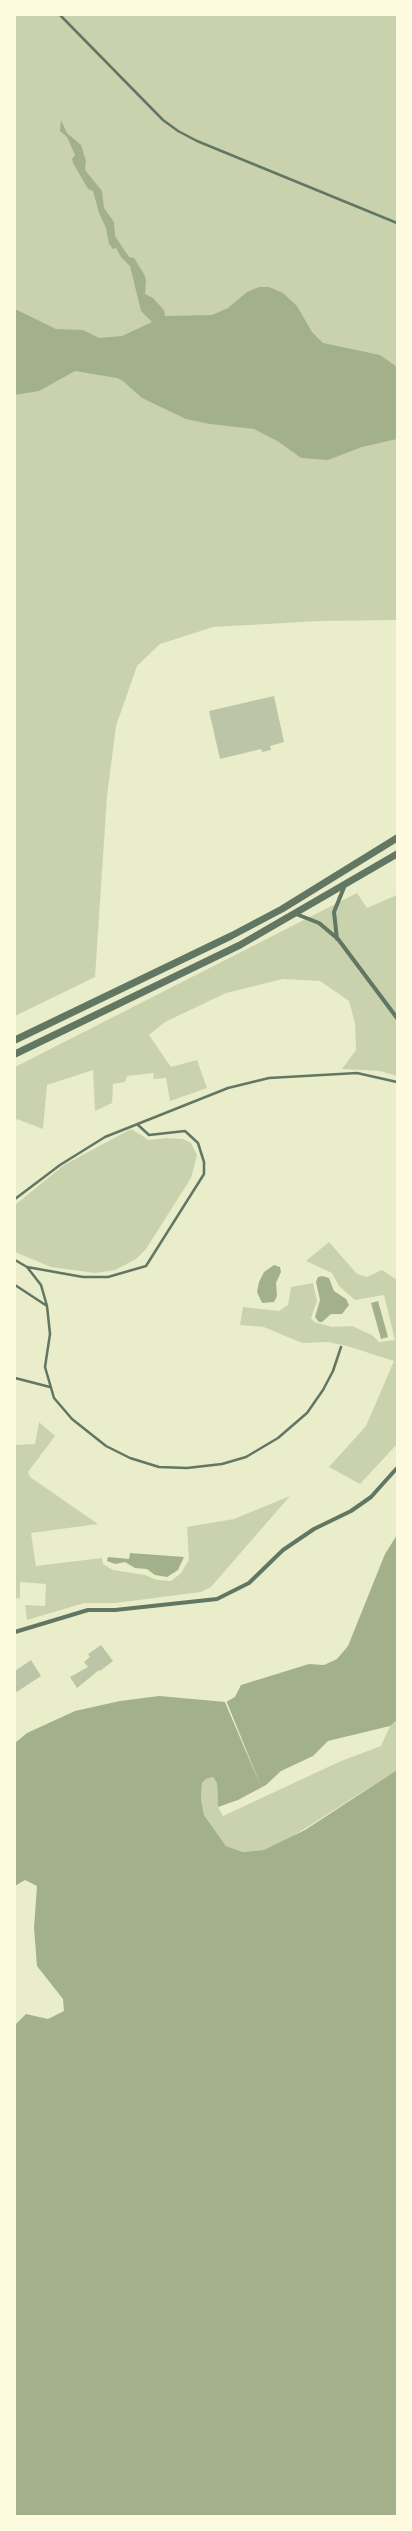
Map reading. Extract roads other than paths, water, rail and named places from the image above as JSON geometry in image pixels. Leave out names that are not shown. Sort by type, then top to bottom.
[{"type":"street","points":[[15,1040],[230,936],[282,909],[397,838]]},
{"type":"street","points":[[15,1054],[240,945],[296,914],[397,854]]},
{"type":"street","points":[[338,939],[334,912],[345,885]]},
{"type":"street","points":[[296,914],[319,923],[338,939],[397,1018]]},
{"type":"street","points":[[15,1632],[88,1610],[115,1610],[217,1599],[230,1594],[249,1583],[289,1546],[371,1497],[397,1468]]},
{"type":"lane","points":[[60,15],[163,120],[178,131],[196,141],[397,222]]},
{"type":"lane","points":[[15,1200],[65,1161],[105,1137],[228,1088],[270,1078],[357,1072],[397,1082]]},
{"type":"lane","points":[[15,1260],[27,1267],[83,1277],[108,1277],[146,1266],[204,1174],[204,1162],[198,1143],[185,1131],[148,1135],[137,1124]]},
{"type":"lane","points":[[27,1267],[41,1285],[48,1306],[50,1334],[45,1367],[54,1398],[72,1419],[106,1446],[130,1458],[159,1467],[187,1468],[222,1464],[246,1457],[278,1438],[307,1412],[333,1371],[341,1347]]},
{"type":"lane","points":[[15,1285],[48,1306]]},
{"type":"lane","points":[[15,1378],[50,1387]]}]
